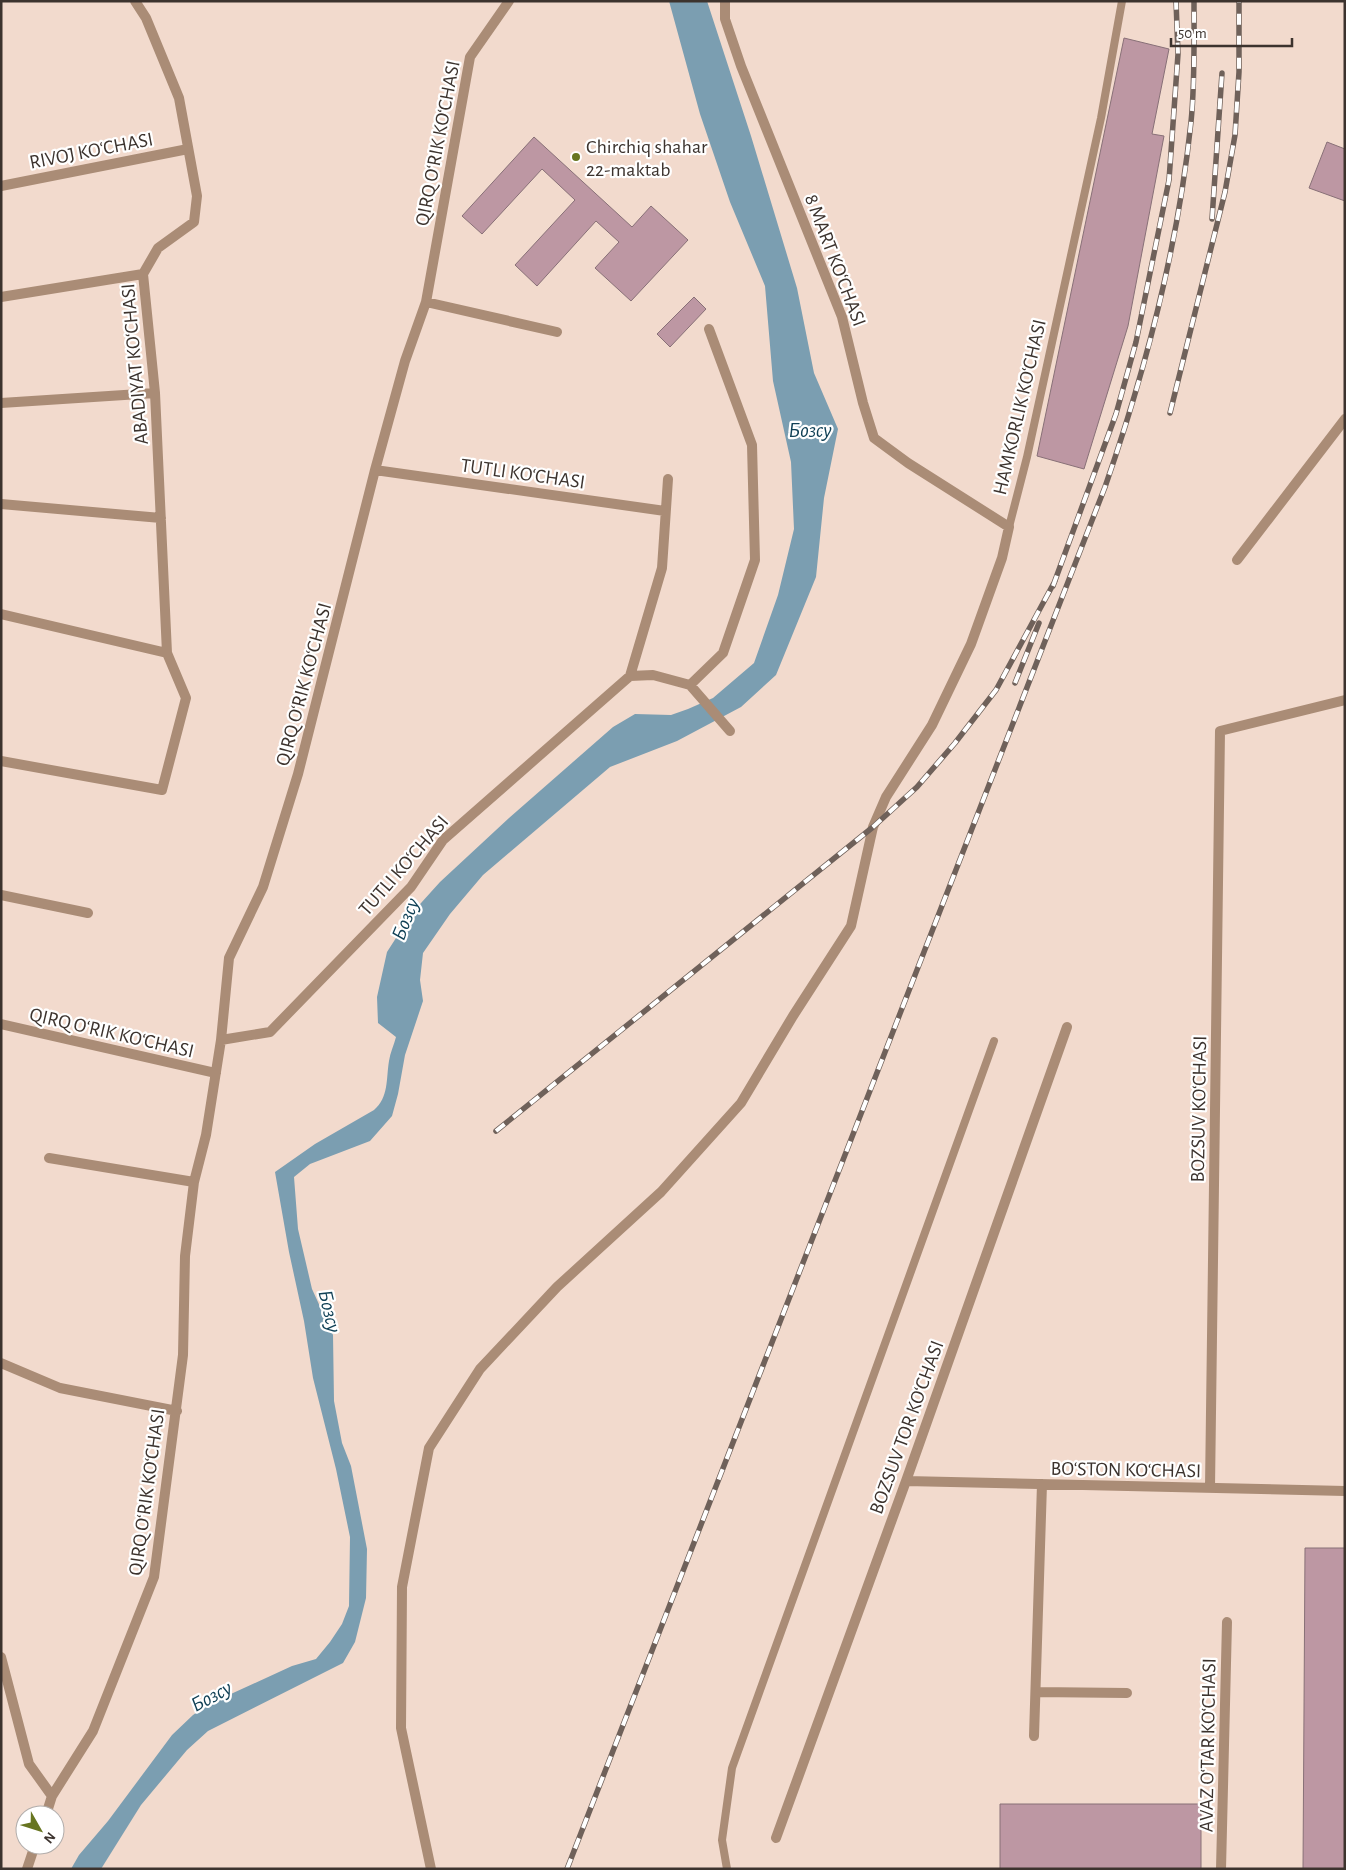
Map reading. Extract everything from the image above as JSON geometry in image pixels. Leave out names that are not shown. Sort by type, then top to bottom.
[{"type":"street","name":"ABADIYAT KO‘CHASI","points":[[1,761],[162,790],[186,698],[167,653],[156,393],[143,274],[158,248],[194,222],[197,196],[179,98],[146,18],[135,1]]},
{"type":"street","name":"QIRQ O‘RIK KO‘CHASI","points":[[49,1805],[52,1796],[93,1730],[154,1578],[183,1356],[186,1256],[194,1182],[206,1135],[216,1073],[229,958],[262,887],[298,774],[405,361],[426,302],[470,57],[509,1]]},
{"type":"street","name":"8 MART KO‘CHASI","points":[[725,1],[725,19],[741,66],[842,317],[863,403],[874,438],[908,463],[1009,526]]},
{"type":"street","name":"RIVOJ KO‘CHASI","points":[[1,186],[188,149]]},
{"type":"street","points":[[1,297],[143,274]]},
{"type":"street","points":[[426,302],[558,332]]},
{"type":"street","points":[[690,685],[723,653],[754,560],[752,445],[709,329]]},
{"type":"street","points":[[1,403],[156,393]]},
{"type":"street","points":[[1237,560],[1345,419]]},
{"type":"street","name":"TUTLI KO‘CHASI","points":[[376,470],[665,511]]},
{"type":"street","points":[[668,479],[662,568],[630,676],[653,676],[690,685],[730,731]]},
{"type":"street","points":[[1,504],[161,518]]},
{"type":"street","name":"HAMKORLIK KO‘CHASI","points":[[431,1869],[401,1728],[402,1588],[429,1448],[480,1369],[557,1288],[661,1192],[741,1103],[793,1016],[851,926],[873,827],[886,797],[932,725],[971,644],[1002,558],[1009,526]]},
{"type":"street","points":[[1,614],[167,653]]},
{"type":"street","name":"TUTLI KO‘CHASI","points":[[221,1040],[270,1032],[411,887],[443,840],[630,676]]},
{"type":"street","name":"BOZSUV KO‘CHASI","points":[[1210,1488],[1220,731],[1345,700]]},
{"type":"street","points":[[1,895],[88,914]]},
{"type":"street","name":"QIRQ O‘RIK KO‘CHASI","points":[[1,1024],[216,1073]]},
{"type":"street","name":"BOZSUV TOR KO‘CHASI","points":[[776,1838],[906,1481],[1067,1027]]},
{"type":"street","points":[[49,1158],[194,1182]]},
{"type":"street","points":[[1,1363],[60,1388],[177,1411]]},
{"type":"street","name":"BO‘STON KO‘CHASI","points":[[906,1481],[1345,1491]]},
{"type":"street","points":[[1034,1736],[1042,1484]]},
{"type":"street","name":"AVAZ O‘TAR KO‘CHASI","points":[[1221,1869],[1227,1622]]},
{"type":"street","points":[[1,1656],[29,1764],[52,1796]]},
{"type":"street","points":[[1036,1692],[1127,1694]]},
{"type":"street","points":[[27,1869],[32,1855]]},
{"type":"lane","name":"HAMKORLIK KO‘CHASI","points":[[1009,526],[1027,457],[1101,118],[1122,1]]},
{"type":"lane","points":[[727,1869],[722,1840],[732,1768],[994,1041]]},
{"type":"water","name":"Бозсу","points":[[669,1],[707,1],[751,136],[797,288],[814,373],[838,429],[824,498],[816,577],[776,675],[741,707],[677,741],[610,767],[483,875],[450,914],[423,953],[420,980],[423,1001],[405,1055],[392,1116],[370,1141],[310,1164],[294,1177],[298,1229],[312,1289],[333,1335],[334,1401],[342,1443],[351,1466],[367,1549],[366,1598],[355,1642],[343,1663],[208,1731],[187,1750],[141,1805],[101,1869],[71,1869],[79,1855],[108,1821],[172,1735],[193,1715],[209,1704],[292,1666],[316,1659],[342,1624],[349,1606],[350,1537],[336,1469],[313,1378],[275,1172],[315,1144],[374,1110],[385,1094],[390,1058],[396,1037],[378,1023],[377,997],[387,952],[412,913],[440,882],[509,818],[613,727],[635,714],[671,715],[713,698],[754,663],[778,595],[794,529],[791,462],[773,381],[765,286],[730,202],[700,114]]},
{"type":"building","points":[[1124,38],[1169,49],[1152,134],[1164,136],[1128,326],[1084,469],[1037,456]]},
{"type":"building","points":[[534,137],[632,227],[651,206],[688,240],[631,301],[595,268],[619,242],[596,221],[537,286],[515,265],[575,200],[542,169],[482,234],[462,216]]},
{"type":"building","points":[[1327,142],[1345,149],[1345,201],[1309,188]]},
{"type":"building","points":[[694,297],[706,309],[670,347],[657,334]]},
{"type":"building","points":[[1305,1548],[1345,1548],[1345,1869],[1303,1869]]},
{"type":"building","points":[[1000,1804],[1201,1804],[1201,1869],[1000,1869]]},
{"type":"railway","points":[[1053,586],[1116,414],[1136,342],[1169,180],[1178,54],[1176,1]]},
{"type":"railway","points":[[567,1869],[1105,487],[1120,443],[1147,353],[1178,215],[1191,122],[1194,62],[1194,1]]},
{"type":"railway","points":[[1170,413],[1225,192],[1235,135],[1239,72],[1239,1]]},
{"type":"railway","points":[[1212,219],[1222,73]]},
{"type":"railway","points":[[496,1131],[873,827],[917,787],[955,743],[996,690],[1055,581]]},
{"type":"railway","points":[[1015,683],[1039,623]]},
{"type":"place","name":"Chirchiq shahar 22-maktab","points":[[576,157]]}]
